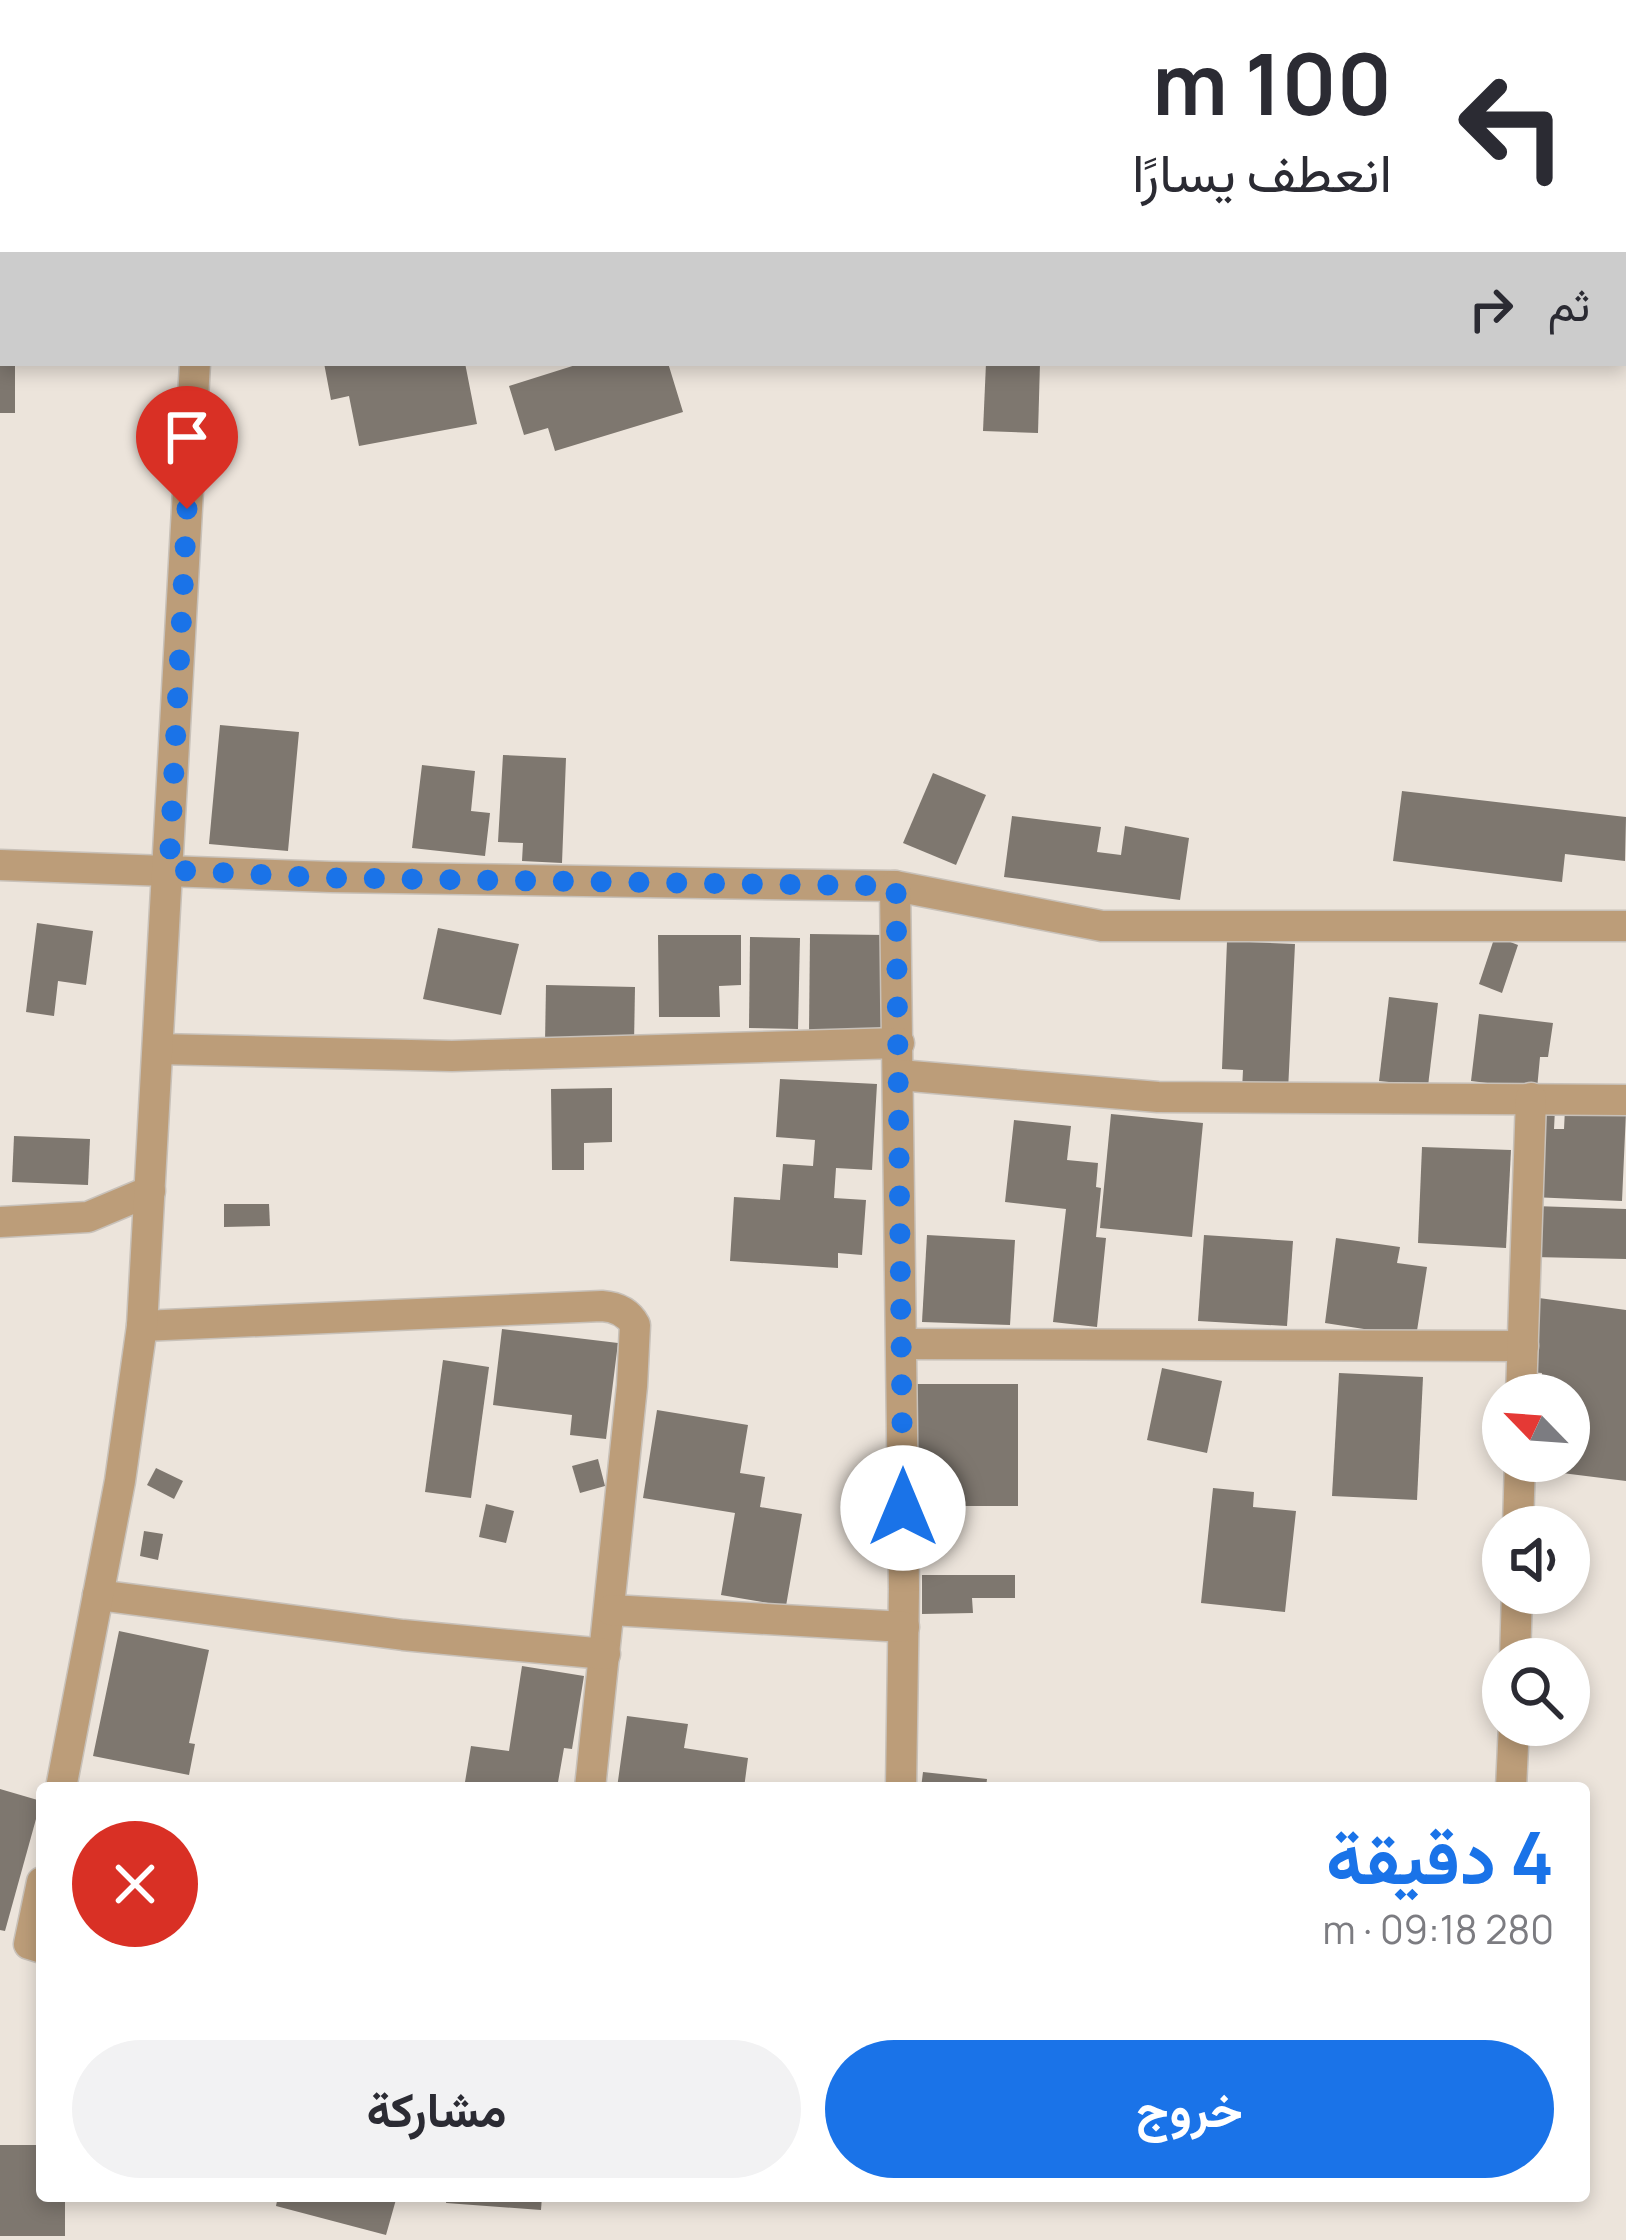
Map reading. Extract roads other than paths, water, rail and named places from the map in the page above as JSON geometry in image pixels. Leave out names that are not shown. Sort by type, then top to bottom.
[{"type":"street","points":[[62,1782],[120,1481],[142,1326],[195,366]]},
{"type":"street","points":[[0,865],[331,878],[896,886],[1102,926],[1626,926]]},
{"type":"street","points":[[896,886],[902,1782]]},
{"type":"street","points":[[158,1049],[452,1056],[898,1043]]},
{"type":"street","points":[[899,1075],[1158,1096],[1626,1100]]},
{"type":"street","points":[[1522,1374],[1531,1098]]},
{"type":"street","points":[[0,1222],[88,1217],[150,1190]]},
{"type":"street","points":[[142,1326],[602,1306],[622,1312],[635,1325],[611,1610],[591,1782]]},
{"type":"street","points":[[902,1345],[1523,1346]]},
{"type":"street","points":[[98,1595],[403,1635],[605,1654]]},
{"type":"street","points":[[611,1610],[904,1627]]},
{"type":"street","points":[[1511,1782],[1513,1746]]},
{"type":"street","points":[[24,1943],[36,1902]]}]
